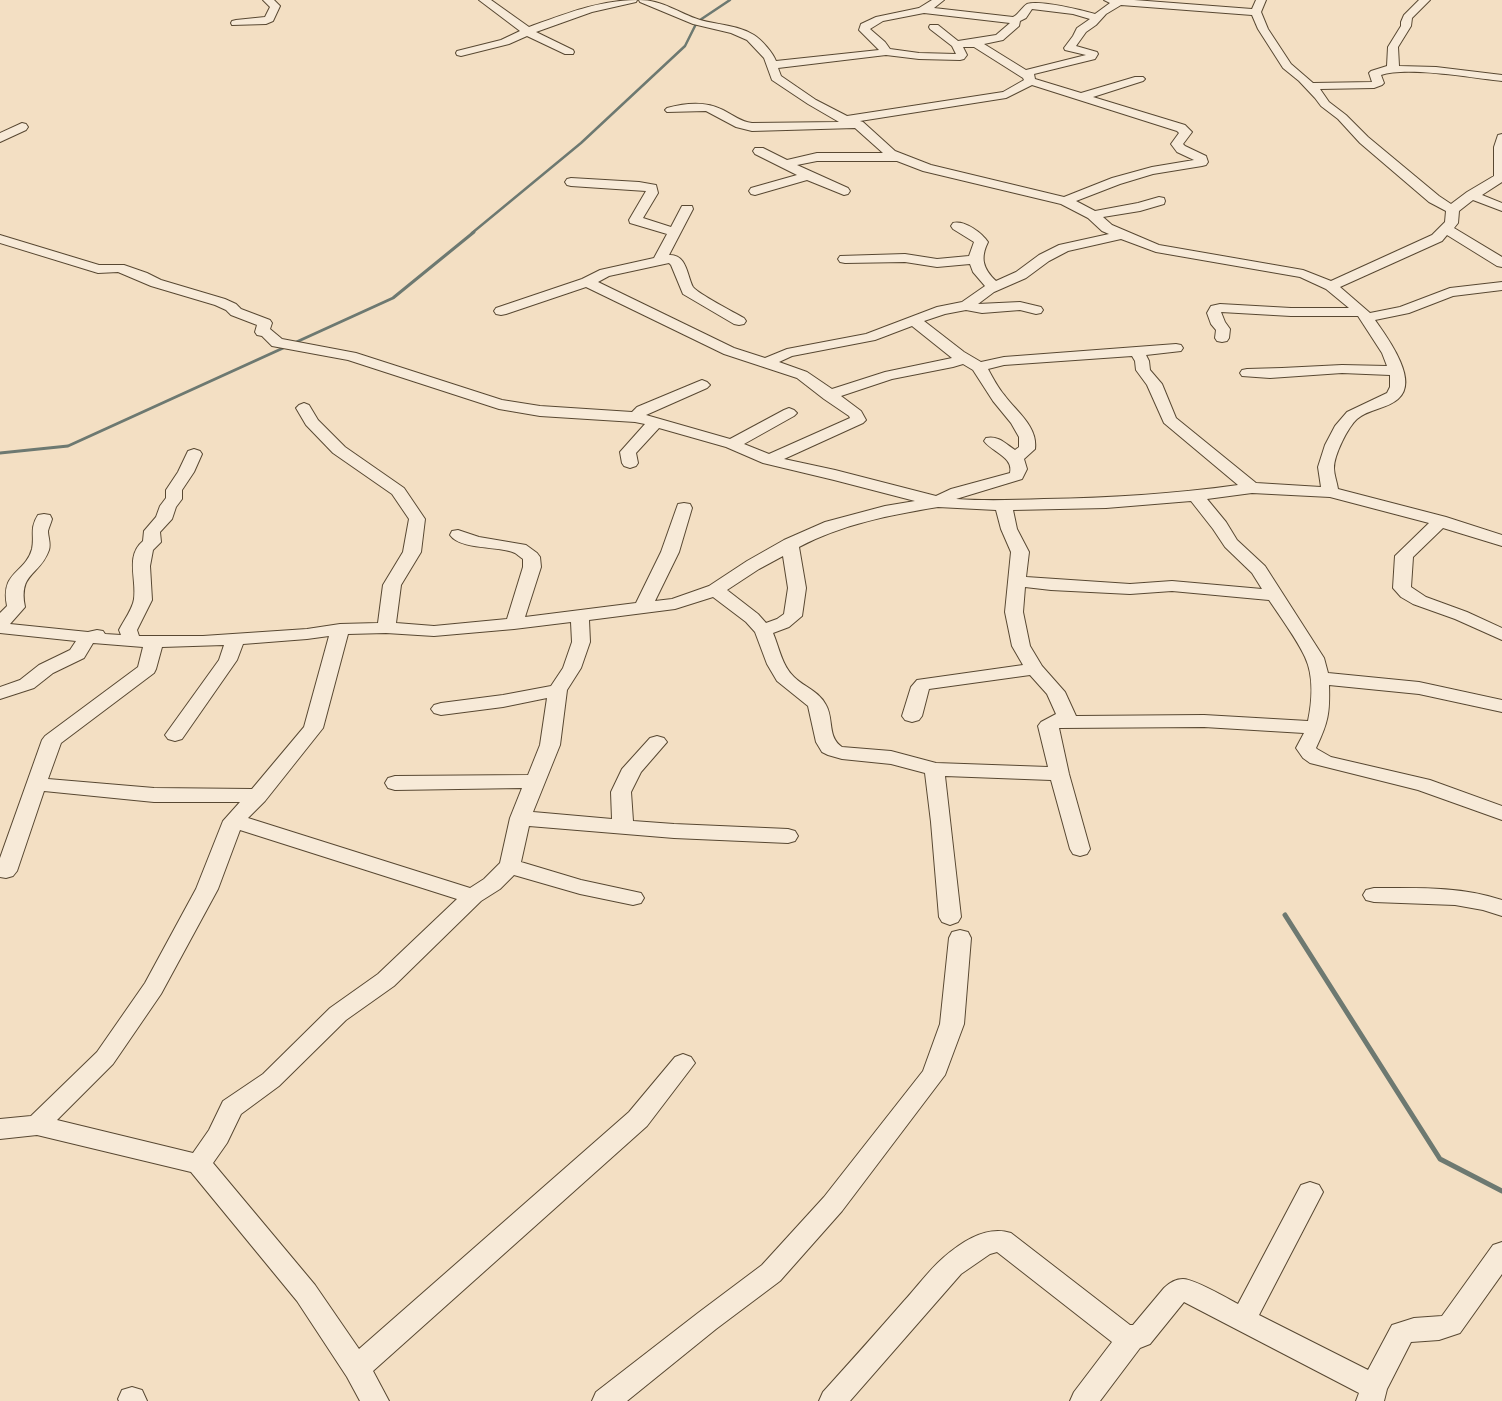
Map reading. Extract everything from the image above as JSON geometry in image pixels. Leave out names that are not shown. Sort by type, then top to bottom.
[{"type":"street","points":[[236,23],[266,21],[269,19],[275,6],[268,0]]},
{"type":"street","points":[[484,0],[528,31],[569,52]]},
{"type":"street","points":[[460,53],[505,42],[528,31],[589,9],[632,0]]},
{"type":"street","points":[[644,0],[697,22],[736,31],[751,38],[769,57],[776,78],[788,87],[845,120],[859,125],[891,154],[928,168],[1065,200],[1093,215],[1107,228],[1122,236],[1156,248],[1303,274],[1331,286],[1364,315],[1389,353],[1397,371],[1398,387],[1393,396],[1352,415],[1341,429],[1326,467],[1330,492]]},
{"type":"street","points":[[923,10],[939,0]]},
{"type":"street","points":[[1261,0],[1256,12],[1263,28],[1287,66],[1310,86],[1320,96],[1325,104],[1342,117],[1364,140],[1434,199],[1453,210]]},
{"type":"street","points":[[1393,69],[1393,47],[1406,26],[1405,22],[1407,17],[1426,0]]},
{"type":"street","points":[[845,120],[1006,95],[1026,85],[1030,72],[1093,55],[1091,53],[1069,48],[1078,37],[1081,30],[1092,23],[1114,1],[1256,12]]},
{"type":"street","points":[[886,52],[881,44],[864,30],[865,26],[874,20],[923,10],[1015,20],[1022,16],[1029,7],[1034,6],[1060,9],[1097,18]]},
{"type":"street","points":[[956,44],[1000,38],[1015,24],[1015,20]]},
{"type":"street","points":[[772,65],[886,52],[919,56],[960,57],[962,55],[956,44],[934,27]]},
{"type":"street","points":[[972,43],[988,50],[1029,79],[1080,97],[1181,128],[1186,132],[1177,144],[1181,149],[1202,159],[1202,162],[1152,171],[1065,200]]},
{"type":"street","points":[[1310,86],[1374,85],[1378,83],[1375,73],[1379,70],[1393,69],[1436,71],[1502,78]]},
{"type":"street","points":[[1080,97],[1139,79]]},
{"type":"street","points":[[671,110],[706,107],[713,109],[735,123],[752,127],[859,125]]},
{"type":"street","points":[[0,138],[22,127]]},
{"type":"street","points":[[1331,286],[1437,238],[1451,223],[1453,210],[1458,204],[1501,177],[1499,171],[1501,161],[1499,145],[1502,138]]},
{"type":"street","points":[[759,151],[808,176],[844,191]]},
{"type":"street","points":[[787,164],[826,156],[900,157]]},
{"type":"street","points":[[755,191],[808,176]]},
{"type":"street","points":[[571,182],[652,188],[652,193],[635,220],[674,232]]},
{"type":"street","points":[[1471,195],[1502,207]]},
{"type":"street","points":[[1093,215],[1140,207],[1159,201]]},
{"type":"street","points":[[659,261],[687,209]]},
{"type":"street","points":[[958,226],[979,239],[981,242],[975,252],[975,259],[985,279],[994,286]]},
{"type":"street","points":[[1446,229],[1502,263]]},
{"type":"street","points":[[966,306],[994,286],[1021,274],[1044,258],[1064,248],[1122,236]]},
{"type":"street","points":[[0,239],[98,269],[119,268],[156,282],[220,302],[231,307],[236,312],[265,323],[262,332],[268,333],[277,343],[351,356],[499,404],[540,411],[636,417],[732,444],[770,460],[938,502],[1003,505],[1106,503],[1195,496],[1252,488],[1330,492],[1440,521],[1502,541]]},
{"type":"street","points":[[845,260],[905,258],[937,263],[975,259]]},
{"type":"street","points":[[501,311],[587,282],[605,273],[671,259],[677,264],[688,291],[739,321]]},
{"type":"street","points":[[587,282],[729,351],[802,375],[829,396],[856,414],[858,420],[796,446],[770,460]]},
{"type":"street","points":[[1222,338],[1223,329],[1218,324],[1214,313],[1216,309],[1220,308],[1255,312],[1270,310],[1293,313],[1364,315],[1404,310],[1450,292],[1502,286]]},
{"type":"street","points":[[766,363],[788,353],[870,337],[942,310],[966,306],[982,309],[1020,306],[1036,310]]},
{"type":"street","points":[[914,320],[959,355],[979,367],[998,398],[1018,421],[1027,437],[1027,448],[1015,458]]},
{"type":"street","points":[[979,367],[1004,361],[1176,348]]},
{"type":"street","points":[[1136,350],[1142,361],[1143,370],[1154,384],[1169,420],[1252,488]]},
{"type":"street","points":[[829,396],[845,388],[877,378],[953,364],[960,360],[959,355]]},
{"type":"street","points":[[1247,373],[1272,375],[1283,372],[1342,369],[1397,371]]},
{"type":"street","points":[[1342,369],[1398,387]]},
{"type":"street","points":[[636,417],[642,410],[702,385]]},
{"type":"street","points":[[304,408],[310,422],[339,450],[398,491],[417,519],[412,552],[392,585],[386,628]]},
{"type":"street","points":[[732,444],[789,413]]},
{"type":"street","points":[[630,463],[628,452],[655,423]]},
{"type":"street","points":[[0,628],[132,642],[235,640],[262,636],[308,634],[340,629],[386,628],[434,631],[514,624],[675,604],[715,590],[753,565],[813,533],[838,524],[885,511],[938,502],[945,497],[962,491],[987,486],[1016,476],[1019,472],[1018,463],[1015,458],[992,441]]},
{"type":"street","points":[[132,642],[128,630],[143,600],[141,566],[145,548],[152,542],[152,531],[164,519],[168,506],[174,499],[174,490],[186,472],[194,454]]},
{"type":"street","points":[[1195,496],[1220,526],[1231,543],[1259,570],[1315,658],[1320,678],[1320,708],[1316,728],[1306,748],[1310,754],[1316,759],[1423,785],[1502,813]]},
{"type":"street","points":[[1003,505],[1008,529],[1020,552],[1014,612],[1022,646],[1035,669],[1056,692],[1066,716]]},
{"type":"street","points":[[643,608],[670,552],[684,508]]},
{"type":"street","points":[[0,623],[16,607],[13,597],[16,580],[36,559],[41,548],[40,531],[44,519]]},
{"type":"street","points":[[1440,521],[1404,556],[1402,588],[1406,593],[1425,602],[1500,630]]},
{"type":"street","points":[[458,535],[475,541],[520,549],[531,558],[532,567],[514,624]]},
{"type":"street","points":[[763,630],[783,624],[793,616],[797,588],[790,544]]},
{"type":"street","points":[[1016,581],[1051,585],[1130,589],[1172,586],[1275,595]]},
{"type":"street","points":[[715,590],[752,618],[763,630],[772,649],[776,666],[788,682],[804,692],[817,705],[825,742],[830,749],[837,752],[867,754],[923,764],[934,769],[1059,774]]},
{"type":"street","points":[[199,1164],[218,1136],[232,1108],[272,1080],[338,1014],[386,980],[473,896],[492,884],[510,866],[520,818],[550,745],[558,690],[572,668],[581,642],[580,615]]},
{"type":"street","points":[[0,693],[26,684],[46,669],[77,654],[87,638],[120,628],[132,621]]},
{"type":"street","points":[[37,1126],[105,1058],[153,988],[207,889],[233,821],[258,796],[313,728],[340,629]]},
{"type":"street","points":[[175,735],[228,660],[235,640]]},
{"type":"street","points":[[6,870],[52,740],[147,669],[154,642]]},
{"type":"street","points":[[912,716],[920,686],[924,684],[1035,669]]},
{"type":"street","points":[[1320,678],[1419,688],[1502,706]]},
{"type":"street","points":[[441,709],[503,701],[558,690]]},
{"type":"street","points":[[1066,716],[1056,722],[1204,721],[1316,728]]},
{"type":"street","points":[[1066,716],[1048,726],[1059,774],[1080,849]]},
{"type":"street","points":[[623,826],[621,792],[632,769],[657,742]]},
{"type":"street","points":[[934,769],[941,822],[950,917]]},
{"type":"street","points":[[395,783],[536,781]]},
{"type":"street","points":[[37,784],[154,795],[258,796]]},
{"type":"street","points":[[520,818],[674,831],[788,836]]},
{"type":"street","points":[[233,821],[473,896]]},
{"type":"street","points":[[510,866],[580,886],[633,898]]},
{"type":"street","points":[[1374,895],[1453,896],[1494,904],[1502,908]]},
{"type":"street","points":[[606,1401],[707,1321],[771,1273],[832,1204],[933,1075],[952,1024],[960,938]]},
{"type":"street","points":[[357,1368],[638,1120],[683,1063]]},
{"type":"street","points":[[0,1128],[37,1126],[199,1164],[306,1293],[357,1368],[375,1401]]},
{"type":"street","points":[[1243,1320],[1310,1192]]},
{"type":"street","points":[[833,1401],[952,1266],[981,1246],[992,1241],[1002,1241],[1123,1335],[1132,1338],[1140,1336],[1173,1296],[1179,1291],[1185,1290],[1243,1320],[1372,1394],[1402,1333],[1410,1329],[1442,1329],[1451,1325],[1502,1253]]},
{"type":"street","points":[[1084,1401],[1132,1338]]},
{"type":"waterway","points":[[472,233],[581,143],[685,46],[697,22],[730,0]]},
{"type":"waterway","points":[[0,453],[68,446],[393,298],[474,232]]},
{"type":"waterway","points":[[1285,915],[1440,1159],[1502,1191]]}]
